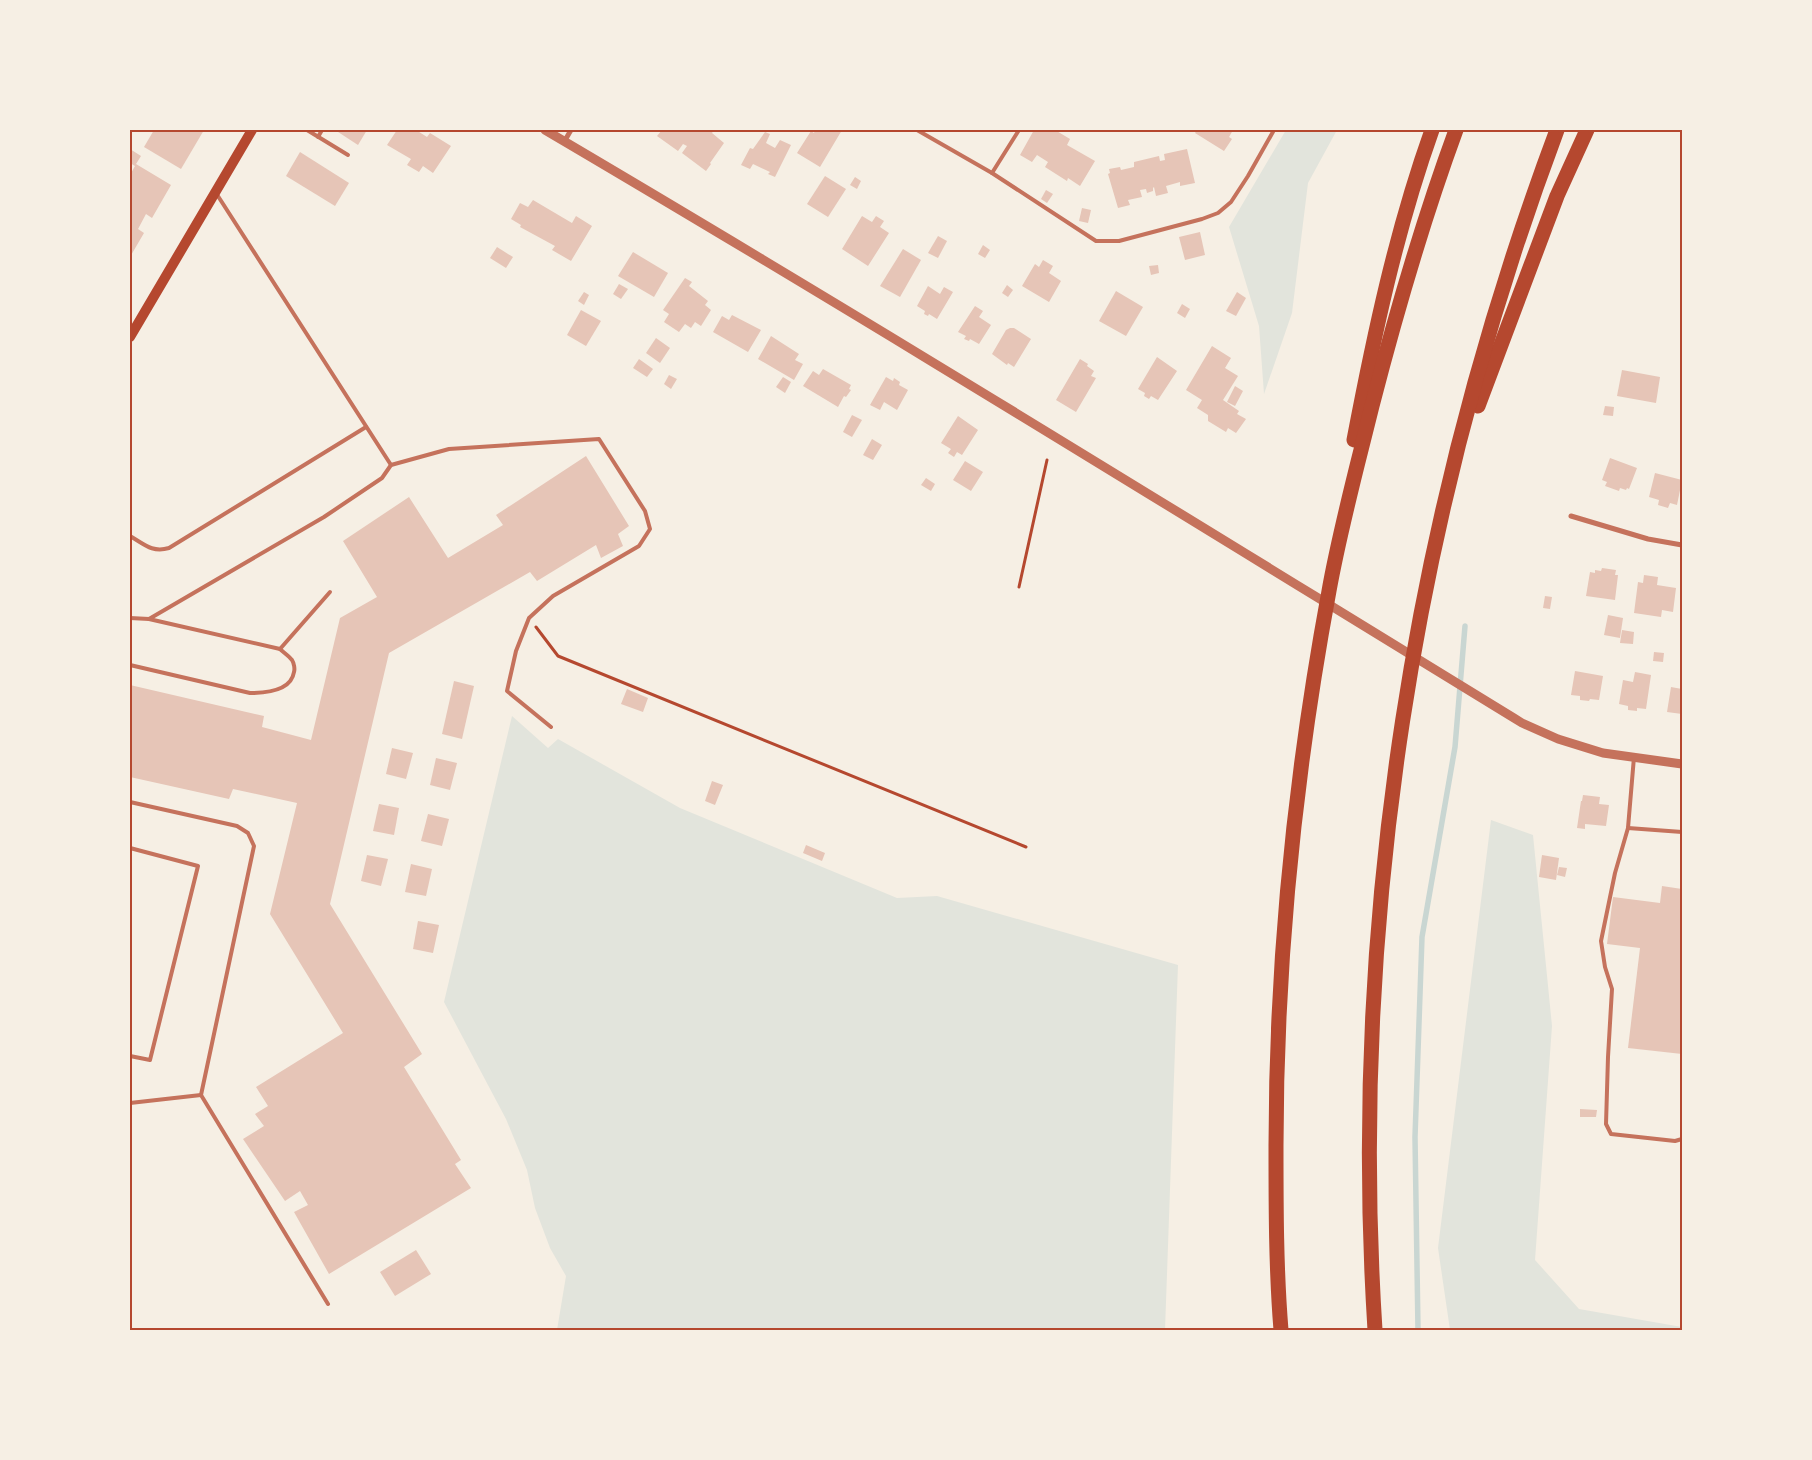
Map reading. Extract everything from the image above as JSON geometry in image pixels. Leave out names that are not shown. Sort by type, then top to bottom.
[{"type":"highway","points":[[1281,1330],[1276,1209],[1276,1091],[1280,980],[1289,868],[1302,756],[1346,479],[1374,336],[1395,246],[1432,130]]},
{"type":"highway","points":[[1329,589],[1353,480],[1389,339],[1456,130]]},
{"type":"highway","points":[[1375,1330],[1370,1205],[1374,984],[1382,874],[1393,790],[1417,634],[1446,493],[1498,300],[1534,189],[1556,130]]},
{"type":"highway","points":[[1417,634],[1452,494],[1479,402],[1557,196],[1587,130]]},
{"type":"main road","points":[[130,336],[182,245],[216,193],[252,130]]},
{"type":"street","points":[[545,130],[1005,406],[1522,723],[1558,739],[1603,753],[1682,764]]},
{"type":"street","points":[[564,142],[571,130]]},
{"type":"street","points":[[1571,516],[1648,540],[1682,545]]},
{"type":"lane","points":[[307,130],[348,155]]},
{"type":"lane","points":[[318,137],[322,130]]},
{"type":"lane","points":[[917,130],[992,173],[1096,242],[1118,241],[1218,213],[1231,202],[1274,130]]},
{"type":"lane","points":[[992,173],[1019,130]]},
{"type":"lane","points":[[216,193],[391,465]]},
{"type":"lane","points":[[130,536],[159,551],[169,548],[366,427]]},
{"type":"lane","points":[[149,619],[324,517],[382,478],[391,465],[449,449],[599,439],[645,512],[650,529],[639,546],[553,596],[529,618],[516,651],[506,691],[551,727]]},
{"type":"lane","points":[[280,649],[330,592]]},
{"type":"lane","points":[[130,618],[149,619],[280,649],[292,660],[295,670],[292,680],[284,686],[263,693],[250,693],[130,665]]},
{"type":"lane","points":[[1634,757],[1628,828],[1615,873],[1601,941],[1605,967],[1612,989],[1606,1124],[1611,1134],[1675,1142],[1682,1139]]},
{"type":"lane","points":[[130,802],[237,826],[248,833],[254,846],[201,1095],[328,1304]]},
{"type":"lane","points":[[1628,828],[1682,832]]},
{"type":"lane","points":[[130,848],[198,866],[150,1060],[130,1056]]},
{"type":"lane","points":[[130,1103],[201,1095]]},
{"type":"path","points":[[1019,587],[1047,460]]},
{"type":"path","points":[[529,618],[558,656],[1026,847]]},
{"type":"shaded area","points":[[1286,130],[1337,130],[1308,183],[1292,313],[1264,394],[1259,326],[1229,227]]},
{"type":"shaded area","points":[[512,716],[548,748],[558,739],[680,808],[897,898],[937,896],[1178,965],[1165,1330],[557,1330],[566,1276],[550,1248],[535,1208],[527,1170],[506,1119],[444,1002]]},
{"type":"shaded area","points":[[1491,820],[1533,835],[1552,1026],[1535,1260],[1579,1309],[1682,1327],[1682,1330],[1450,1330],[1438,1248]]},
{"type":"building","points":[[154,130],[204,130],[181,169],[144,147]]},
{"type":"building","points":[[335,130],[367,130],[358,145]]},
{"type":"building","points":[[397,130],[410,130],[414,132],[416,130],[427,137],[430,133],[451,146],[433,173],[423,166],[419,172],[407,165],[411,159],[387,145]]},
{"type":"building","points":[[662,130],[714,130],[712,133],[724,143],[706,171],[682,153],[687,146],[683,144],[678,151],[657,136]]},
{"type":"building","points":[[815,130],[842,130],[820,167],[797,153],[811,131],[814,133]]},
{"type":"building","points":[[1034,130],[1055,130],[1070,139],[1067,145],[1095,161],[1080,186],[1068,178],[1067,181],[1045,167],[1048,162],[1037,155],[1032,162],[1020,155]]},
{"type":"building","points":[[1197,130],[1233,130],[1229,137],[1232,139],[1224,151],[1195,133]]},
{"type":"building","points":[[765,132],[770,134],[766,143],[775,148],[780,140],[791,145],[775,177],[768,174],[770,172],[753,164],[750,169],[741,165],[750,148],[753,149]]},
{"type":"building","points":[[130,149],[141,156],[136,164],[171,185],[152,218],[146,214],[138,229],[144,233],[130,257],[130,175],[135,166],[130,163]]},
{"type":"building","points":[[1187,149],[1195,183],[1180,186],[1180,182],[1166,186],[1168,193],[1156,196],[1154,187],[1153,191],[1147,193],[1146,189],[1140,190],[1142,197],[1128,200],[1130,205],[1118,208],[1108,174],[1110,173],[1109,169],[1120,167],[1121,170],[1134,167],[1134,162],[1159,156],[1160,161],[1165,160],[1164,154]]},
{"type":"building","points":[[300,152],[349,183],[335,206],[286,176]]},
{"type":"building","points":[[825,176],[846,189],[828,217],[807,204]]},
{"type":"building","points":[[855,177],[861,181],[857,189],[850,185]]},
{"type":"building","points":[[1046,190],[1053,194],[1047,203],[1041,199]]},
{"type":"building","points":[[533,200],[572,223],[576,216],[592,226],[571,261],[552,250],[555,246],[520,227],[521,225],[511,219],[520,203],[528,207]]},
{"type":"building","points":[[1082,208],[1091,210],[1088,223],[1079,221]]},
{"type":"building","points":[[862,216],[872,222],[876,216],[884,221],[880,227],[889,233],[868,266],[842,249]]},
{"type":"building","points":[[1200,232],[1205,255],[1185,260],[1179,237]]},
{"type":"building","points":[[938,236],[947,241],[938,258],[928,253]]},
{"type":"building","points":[[983,245],[990,250],[985,258],[978,254]]},
{"type":"building","points":[[497,247],[513,257],[506,268],[490,258]]},
{"type":"building","points":[[903,249],[921,260],[900,297],[880,286]]},
{"type":"building","points":[[633,252],[668,273],[654,297],[618,276]]},
{"type":"building","points":[[1043,260],[1053,266],[1049,273],[1061,281],[1049,302],[1022,286],[1035,264],[1039,267]]},
{"type":"building","points":[[1158,265],[1159,273],[1151,275],[1149,266]]},
{"type":"building","points":[[685,278],[692,282],[689,286],[708,301],[705,305],[711,310],[701,326],[695,322],[691,328],[685,324],[679,332],[664,322],[669,314],[663,310]]},
{"type":"building","points":[[619,284],[628,289],[621,299],[613,294]]},
{"type":"building","points":[[1007,285],[1013,290],[1008,297],[1002,293]]},
{"type":"building","points":[[928,286],[940,294],[944,287],[953,292],[937,319],[929,314],[928,316],[924,314],[925,311],[917,306]]},
{"type":"building","points":[[1116,291],[1143,307],[1126,336],[1099,321]]},
{"type":"building","points":[[584,292],[589,295],[584,305],[578,301]]},
{"type":"building","points":[[1237,292],[1246,298],[1236,316],[1226,311]]},
{"type":"building","points":[[1182,304],[1190,309],[1185,318],[1177,313]]},
{"type":"building","points":[[975,306],[983,311],[979,317],[991,325],[979,344],[970,339],[969,341],[964,339],[966,336],[958,332]]},
{"type":"building","points":[[581,310],[601,321],[586,346],[567,335]]},
{"type":"building","points":[[732,315],[761,330],[748,352],[713,332],[722,316],[729,320]]},
{"type":"building","points":[[1014,328],[1031,339],[1014,367],[1008,363],[1007,365],[992,354],[1006,330]]},
{"type":"building","points":[[771,336],[799,354],[795,360],[803,364],[794,380],[758,359]]},
{"type":"building","points":[[656,338],[670,348],[660,363],[646,353]]},
{"type":"building","points":[[1212,346],[1231,358],[1225,368],[1238,376],[1223,400],[1239,411],[1237,414],[1246,419],[1236,433],[1228,428],[1226,432],[1208,421],[1208,415],[1197,408],[1202,400],[1186,390]]},
{"type":"building","points":[[1157,357],[1177,371],[1158,400],[1151,396],[1149,399],[1144,396],[1145,393],[1138,389]]},
{"type":"building","points":[[639,359],[653,369],[647,377],[633,368]]},
{"type":"building","points":[[1080,359],[1094,371],[1091,376],[1096,378],[1076,412],[1056,400]]},
{"type":"building","points":[[823,369],[851,385],[849,389],[851,390],[846,397],[844,396],[838,407],[803,386],[813,371],[819,375]]},
{"type":"building","points":[[1622,370],[1660,377],[1656,403],[1617,396]]},
{"type":"building","points":[[669,375],[677,379],[671,389],[664,384]]},
{"type":"building","points":[[783,377],[791,382],[785,393],[776,387]]},
{"type":"building","points":[[886,377],[893,381],[894,378],[900,382],[899,385],[908,390],[897,410],[884,402],[880,410],[870,405]]},
{"type":"building","points":[[1235,386],[1243,391],[1235,406],[1227,402]]},
{"type":"building","points":[[1605,406],[1614,407],[1613,416],[1603,415]]},
{"type":"building","points":[[852,415],[862,420],[852,437],[843,432]]},
{"type":"building","points":[[958,416],[978,430],[962,455],[957,452],[954,457],[948,453],[951,449],[941,443]]},
{"type":"building","points":[[872,439],[882,445],[873,460],[863,455]]},
{"type":"building","points":[[586,456],[629,526],[618,534],[623,546],[601,558],[596,545],[537,581],[530,572],[389,653],[330,904],[422,1054],[404,1067],[461,1160],[455,1164],[471,1188],[329,1274],[294,1212],[308,1205],[300,1191],[285,1201],[243,1139],[264,1126],[255,1114],[268,1106],[256,1087],[343,1033],[270,914],[297,803],[233,789],[229,799],[130,777],[130,685],[264,716],[262,727],[311,740],[340,618],[377,597],[343,541],[409,497],[448,558],[503,525],[496,515]]},
{"type":"building","points":[[1610,458],[1637,468],[1629,489],[1620,488],[1619,491],[1605,486],[1607,482],[1602,480]]},
{"type":"building","points":[[965,461],[983,472],[971,491],[953,480]]},
{"type":"building","points":[[1655,473],[1682,480],[1677,505],[1670,503],[1668,508],[1658,505],[1659,500],[1649,497]]},
{"type":"building","points":[[926,478],[935,484],[931,491],[921,485]]},
{"type":"building","points":[[1602,568],[1616,570],[1615,575],[1618,575],[1615,600],[1586,596],[1590,572],[1595,573],[1595,570],[1601,571]]},
{"type":"building","points":[[1644,575],[1658,577],[1657,585],[1676,588],[1673,612],[1662,610],[1661,617],[1634,613],[1638,582],[1643,583]]},
{"type":"building","points":[[1545,596],[1552,597],[1550,609],[1543,608]]},
{"type":"building","points":[[1608,615],[1623,618],[1620,638],[1604,635]]},
{"type":"building","points":[[1622,630],[1634,632],[1633,644],[1620,643]]},
{"type":"building","points":[[1654,652],[1664,653],[1663,662],[1653,661]]},
{"type":"building","points":[[1575,671],[1603,676],[1599,700],[1580,700],[1580,696],[1571,695]]},
{"type":"building","points":[[1635,672],[1651,675],[1646,709],[1637,708],[1637,711],[1628,710],[1628,706],[1619,704],[1623,680],[1633,682]]},
{"type":"building","points":[[454,681],[474,686],[462,739],[442,734]]},
{"type":"building","points":[[1671,687],[1682,689],[1682,714],[1667,712]]},
{"type":"building","points":[[627,689],[648,698],[643,712],[621,704]]},
{"type":"building","points":[[392,748],[413,753],[406,779],[386,774]]},
{"type":"building","points":[[436,758],[457,763],[450,790],[430,785]]},
{"type":"building","points":[[712,781],[723,785],[715,805],[705,801]]},
{"type":"building","points":[[1583,795],[1600,797],[1599,804],[1609,805],[1606,826],[1585,824],[1585,829],[1577,828]]},
{"type":"building","points":[[379,804],[399,808],[394,835],[373,831]]},
{"type":"building","points":[[428,814],[449,819],[442,846],[421,841]]},
{"type":"building","points":[[806,845],[825,853],[822,861],[803,853]]},
{"type":"building","points":[[367,855],[388,859],[381,886],[361,881]]},
{"type":"building","points":[[1542,855],[1559,858],[1556,880],[1539,877]]},
{"type":"building","points":[[411,864],[432,869],[426,896],[405,892]]},
{"type":"building","points":[[1559,867],[1567,868],[1565,877],[1557,875]]},
{"type":"building","points":[[1662,886],[1682,889],[1682,1054],[1628,1048],[1640,948],[1607,944],[1613,897],[1660,903]]},
{"type":"building","points":[[418,921],[439,925],[433,953],[413,949]]},
{"type":"building","points":[[1580,1109],[1597,1110],[1596,1117],[1580,1117]]},
{"type":"building","points":[[416,1250],[431,1274],[395,1296],[380,1272]]},
{"type":"waterway","points":[[1418,1330],[1415,1137],[1422,937],[1455,747],[1465,626]]}]
